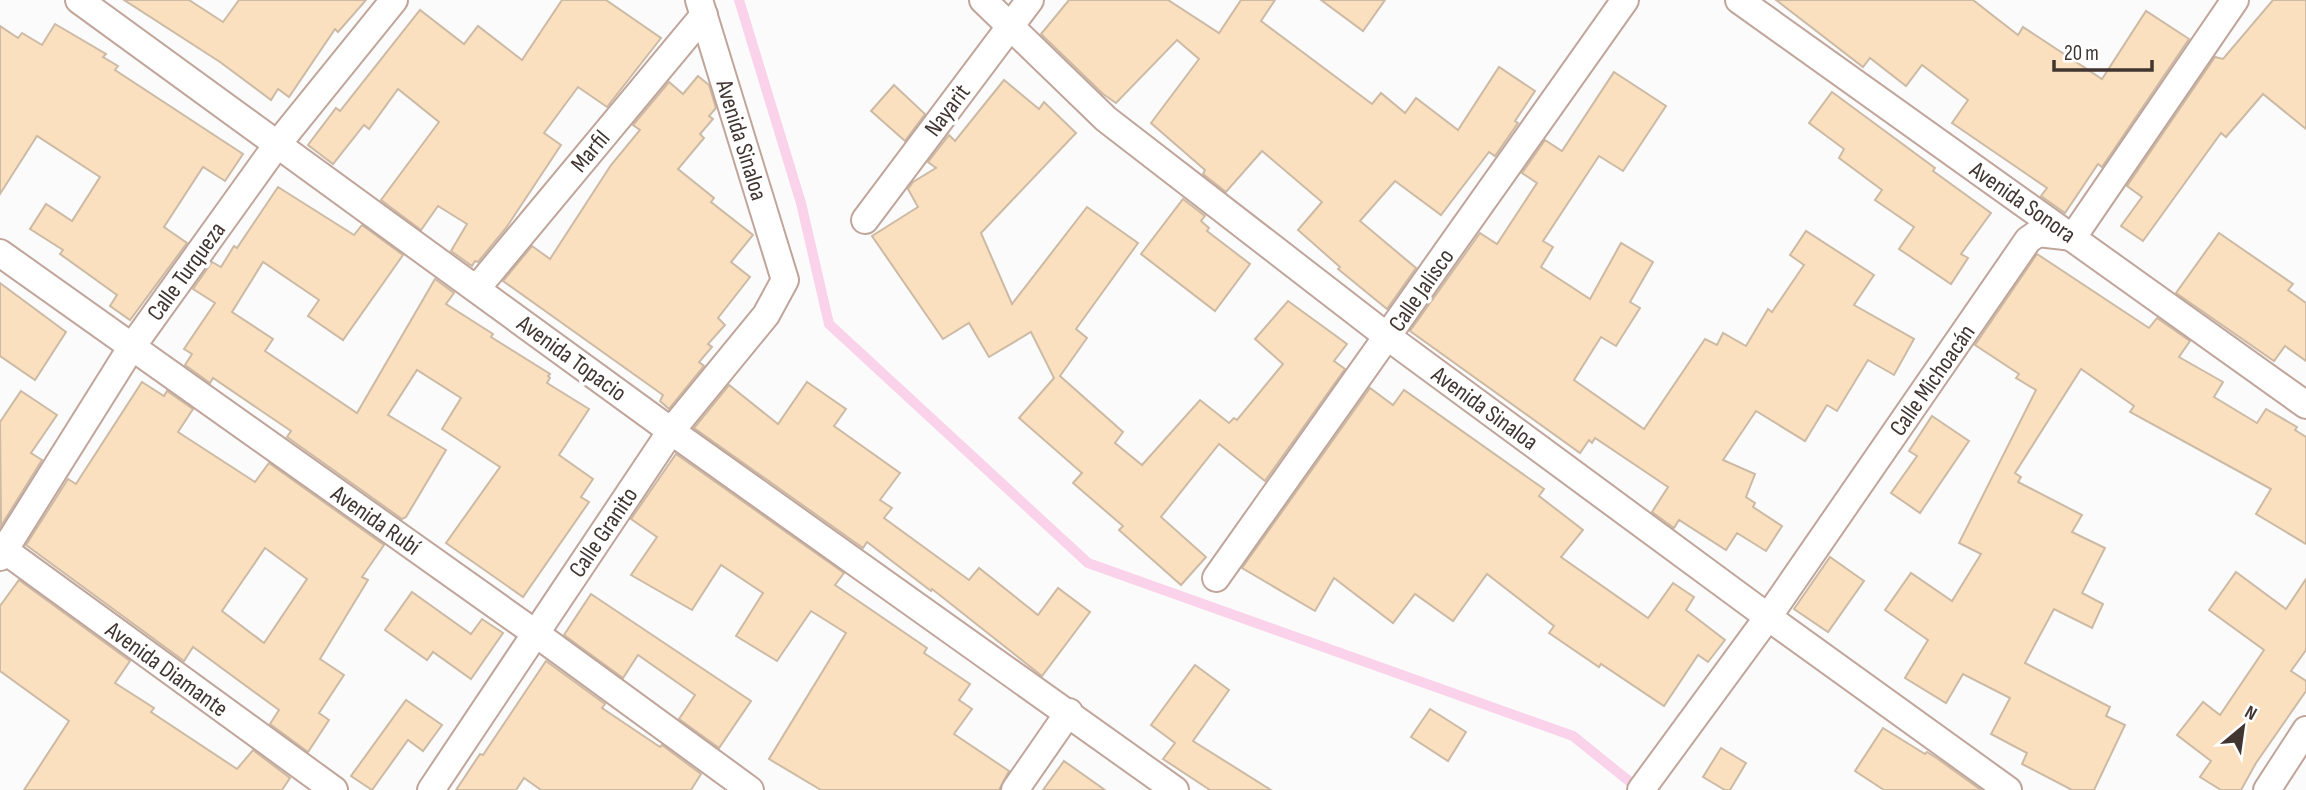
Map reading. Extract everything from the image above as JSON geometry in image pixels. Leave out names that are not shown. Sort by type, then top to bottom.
[{"type":"street","name":"Avenida Topacio","points":[[79,0],[671,431],[1175,790]]},
{"type":"street","name":"Calle Turqueza","points":[[2,552],[131,348],[276,146],[394,0]]},
{"type":"street","name":"Avenida Sinaloa","points":[[983,0],[1106,118],[1388,337],[2008,790]]},
{"type":"street","name":"Nayarit","points":[[865,220],[1030,0]]},
{"type":"street","name":"Calle Jalisco","points":[[1216,578],[1625,0]]},
{"type":"street","name":"Avenida Sonora","points":[[1739,0],[2306,405]]},
{"type":"street","points":[[2073,237],[2235,0]]},
{"type":"street","name":"Avenida Sinaloa","points":[[702,8],[785,280]]},
{"type":"street","name":"Marfil","points":[[477,288],[702,8]]},
{"type":"street","name":"Calle Michoacán","points":[[1641,790],[1768,617],[2028,240],[2038,233],[2073,237]]},
{"type":"street","name":"Avenida Rubí","points":[[0,253],[535,633],[750,790]]},
{"type":"street","name":"Calle Granito","points":[[431,790],[671,431],[766,315],[785,280]]},
{"type":"street","name":"Avenida Diamante","points":[[2,552],[334,790]]},
{"type":"street","points":[[1015,790],[1069,712]]},
{"type":"street","points":[[2267,790],[2306,730]]},
{"type":"building","points":[[124,0],[189,0],[223,22],[239,0],[366,0],[338,32],[335,29],[289,97],[278,89],[271,100],[220,62]]},
{"type":"building","points":[[562,0],[606,0],[661,38],[607,107],[578,87],[544,133],[561,145],[506,228],[472,266],[451,251],[467,224],[438,206],[421,230],[381,200],[439,122],[398,89],[369,129],[364,125],[333,164],[308,145],[336,108],[340,111],[420,10],[464,44],[478,26],[522,60]]},
{"type":"building","points":[[1069,0],[1168,0],[1219,33],[1241,0],[1275,0],[1261,21],[1372,104],[1381,93],[1405,113],[1416,98],[1458,130],[1499,67],[1535,91],[1515,121],[1518,123],[1495,156],[1489,152],[1441,215],[1395,181],[1360,221],[1416,268],[1387,309],[1338,269],[1340,267],[1298,230],[1322,202],[1262,151],[1226,192],[1203,174],[1205,170],[1151,123],[1199,59],[1177,40],[1116,103],[1103,94],[1041,34]]},
{"type":"building","points":[[1321,0],[1385,0],[1363,31]]},
{"type":"building","points":[[1776,0],[1973,0],[2018,35],[2023,27],[2102,79],[2146,11],[2189,39],[2102,167],[2098,164],[2065,213],[2041,196],[2047,188],[1952,123],[1968,100],[1922,65],[1906,86],[1870,58],[1863,67]]},
{"type":"building","points":[[2273,0],[2306,0],[2306,129],[2263,94],[2226,137],[2221,133],[2143,241],[2121,226],[2142,197],[2127,186],[2215,57],[2223,59]]},
{"type":"building","points":[[55,24],[106,54],[103,57],[118,66],[115,70],[243,154],[225,181],[203,167],[164,227],[187,243],[130,320],[110,306],[117,295],[60,254],[63,250],[30,229],[46,204],[72,221],[100,177],[37,136],[0,194],[0,26],[18,38],[22,33],[42,45]]},
{"type":"building","points":[[1614,72],[1666,106],[1623,171],[1599,156],[1543,241],[1553,247],[1541,267],[1590,299],[1621,243],[1653,262],[1630,302],[1640,308],[1616,346],[1601,337],[1574,380],[1644,429],[1705,339],[1717,345],[1723,333],[1746,346],[1768,309],[1772,312],[1804,265],[1790,255],[1806,231],[1874,275],[1854,305],[1914,339],[1894,375],[1868,360],[1837,411],[1827,405],[1805,441],[1756,411],[1723,460],[1755,474],[1746,497],[1755,503],[1753,507],[1782,526],[1766,551],[1737,533],[1726,550],[1679,520],[1674,528],[1652,512],[1668,487],[1595,438],[1592,443],[1589,440],[1580,453],[1410,331],[1480,233],[1497,244],[1537,183],[1522,173],[1545,140],[1562,151]]},
{"type":"building","points":[[698,76],[709,85],[716,108],[709,116],[713,119],[700,134],[704,138],[678,169],[714,198],[711,202],[753,235],[731,262],[750,277],[718,318],[725,325],[708,344],[712,347],[699,362],[704,366],[669,409],[660,401],[663,395],[503,281],[532,246],[550,259],[611,165],[640,130],[633,125],[669,82],[683,94]]},
{"type":"building","points":[[1004,80],[1039,109],[1044,102],[1076,133],[981,233],[1012,304],[1087,207],[1138,243],[1076,329],[1087,338],[1060,376],[1123,432],[1115,443],[1142,465],[1200,400],[1229,423],[1234,418],[1237,420],[1283,364],[1255,339],[1288,301],[1347,344],[1334,361],[1345,369],[1265,481],[1219,444],[1161,517],[1206,557],[1181,585],[1119,530],[1123,526],[1073,483],[1082,473],[1019,418],[1054,378],[1031,332],[989,357],[969,323],[943,339],[872,236],[918,207],[908,189],[913,182],[936,168],[928,162],[949,135],[955,141]]},
{"type":"building","points":[[894,85],[925,114],[905,141],[871,111]]},
{"type":"building","points":[[1832,92],[1991,213],[1961,254],[1968,258],[1951,284],[1899,249],[1914,227],[1875,200],[1882,190],[1839,158],[1844,149],[1809,123]]},
{"type":"building","points":[[278,187],[354,235],[362,225],[403,255],[343,340],[308,316],[319,300],[263,262],[232,312],[273,339],[265,351],[357,413],[435,279],[454,293],[446,304],[493,334],[491,337],[550,374],[547,383],[589,409],[559,455],[593,479],[581,497],[589,502],[523,597],[446,543],[500,467],[442,429],[461,398],[417,370],[388,415],[446,450],[406,517],[402,519],[287,437],[291,431],[213,378],[210,383],[185,365],[192,354],[184,349],[215,303],[193,289],[212,262],[221,267],[234,246],[237,248]]},
{"type":"building","points":[[1183,199],[1205,216],[1201,221],[1209,228],[1207,231],[1250,264],[1215,311],[1141,254]]},
{"type":"building","points":[[2219,233],[2293,284],[2288,290],[2306,303],[2306,361],[2285,346],[2274,361],[2176,293]]},
{"type":"building","points":[[2037,254],[2149,328],[2157,318],[2190,341],[2179,357],[2223,382],[2214,397],[2257,423],[2266,409],[2297,427],[2295,430],[2306,437],[2306,544],[2256,514],[2271,489],[2130,412],[2134,406],[2081,369],[2015,473],[2021,477],[2018,482],[2082,515],[2072,532],[2105,548],[2082,593],[2103,604],[2092,628],[2054,609],[2025,663],[2110,707],[2106,716],[2125,725],[2094,790],[2072,790],[2022,764],[2027,753],[1991,734],[2010,698],[1963,674],[1946,703],[1905,678],[1928,640],[1885,610],[1911,573],[1952,601],[1981,554],[1959,543],[2036,390],[2016,378],[2019,374],[1975,345]]},
{"type":"building","points":[[0,283],[66,332],[35,380],[0,356]]},
{"type":"building","points":[[142,382],[164,396],[167,391],[193,409],[178,432],[255,482],[269,463],[384,545],[362,577],[368,580],[320,659],[344,675],[319,713],[329,720],[308,752],[270,724],[279,710],[193,647],[184,661],[26,545],[68,479],[76,484]],"holes":[[[265,548],[307,579],[264,643],[222,611]]]},
{"type":"building","points":[[807,382],[846,409],[834,426],[900,473],[880,500],[892,508],[884,518],[969,580],[979,568],[1038,615],[1058,588],[1090,612],[1042,676],[932,589],[931,591],[867,542],[863,548],[694,428],[729,385],[778,424]]},
{"type":"building","points":[[1370,388],[1393,405],[1404,390],[1544,489],[1539,496],[1583,530],[1561,557],[1648,618],[1673,583],[1694,597],[1686,610],[1725,640],[1708,662],[1698,655],[1664,706],[1549,633],[1554,626],[1487,574],[1453,621],[1415,594],[1393,623],[1334,578],[1315,611],[1242,568]]},
{"type":"building","points":[[21,391],[57,415],[31,453],[42,460],[1,526],[0,422]]},
{"type":"building","points":[[1932,416],[1969,441],[1920,513],[1891,493],[1917,456],[1909,451]]},
{"type":"building","points":[[676,454],[844,573],[835,585],[927,648],[924,653],[970,684],[959,700],[972,709],[954,734],[1009,771],[999,790],[821,790],[769,759],[846,633],[811,611],[777,661],[736,636],[763,593],[721,565],[692,610],[631,575],[657,537],[631,519]]},
{"type":"building","points":[[1830,557],[1864,581],[1828,632],[1794,609]]},
{"type":"building","points":[[2236,572],[2286,609],[2306,579],[2306,650],[2291,671],[2306,681],[2306,691],[2256,763],[2241,790],[2221,790],[2200,777],[2211,761],[2177,735],[2203,702],[2220,715],[2264,650],[2209,610]]},
{"type":"building","points":[[19,580],[130,661],[115,683],[154,708],[151,712],[237,769],[253,750],[290,778],[282,790],[24,790],[69,721],[0,671],[0,606]]},
{"type":"building","points":[[412,592],[471,634],[482,619],[503,633],[471,679],[433,652],[427,660],[385,630]]},
{"type":"building","points":[[591,594],[751,701],[719,748],[679,719],[695,695],[638,655],[623,678],[564,635]]},
{"type":"building","points":[[546,661],[605,704],[602,708],[660,747],[662,745],[701,774],[691,790],[541,790],[524,778],[516,790],[456,790],[480,754],[483,755]]},
{"type":"building","points":[[1195,665],[1229,690],[1193,741],[1271,790],[1210,790],[1163,759],[1175,743],[1151,725]]},
{"type":"building","points":[[406,700],[442,725],[423,751],[408,740],[372,790],[351,776]]},
{"type":"building","points":[[1430,709],[1466,732],[1448,761],[1411,737]]},
{"type":"building","points":[[1883,728],[1925,754],[1927,752],[1981,790],[1884,790],[1855,771]]},
{"type":"building","points":[[1721,748],[1746,763],[1730,790],[1725,790],[1703,777]]},
{"type":"building","points":[[1064,761],[1105,790],[1043,790]]},
{"type":"waterway","points":[[739,0],[801,203],[829,324],[1088,563],[1573,736],[1640,790]]}]
